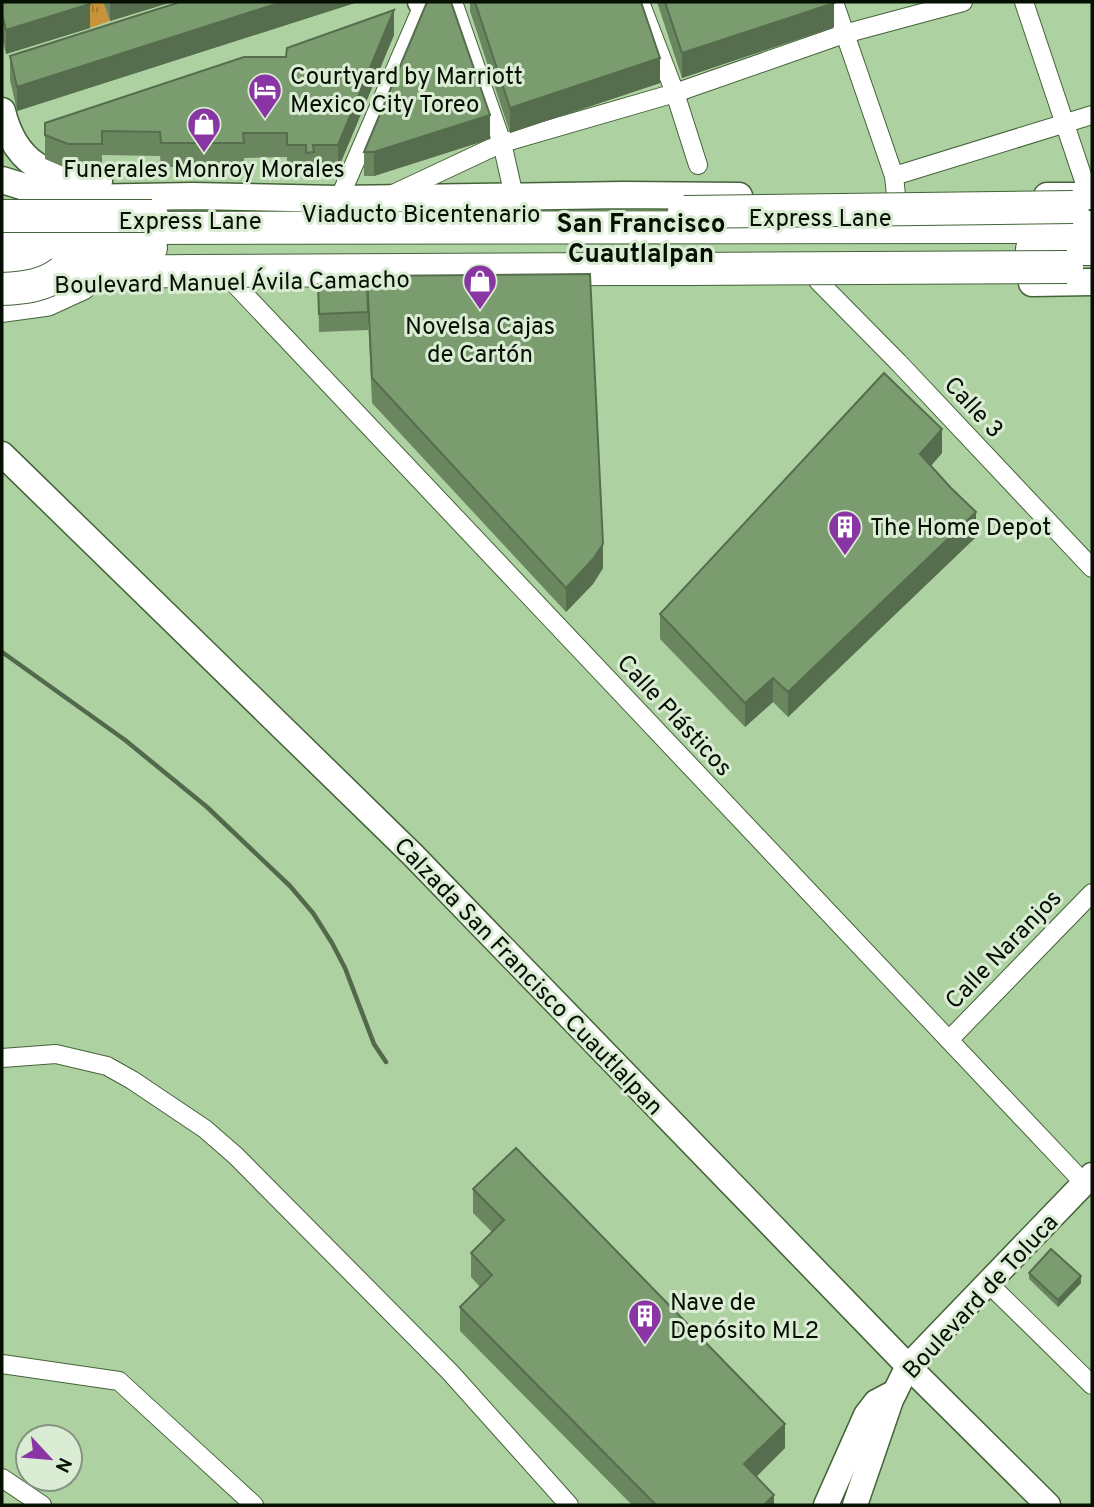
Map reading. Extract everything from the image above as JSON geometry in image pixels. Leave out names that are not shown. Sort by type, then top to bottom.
[{"type":"highway","points":[[78,198],[128,228]]},
{"type":"highway","name":"Express Lane","points":[[2,217],[190,221],[1089,202]]},
{"type":"highway","name":"Viaducto Bicentenario","points":[[2,217],[43,222],[1089,202]]},
{"type":"highway","points":[[978,228],[1089,202]]},
{"type":"highway","points":[[2,205],[43,222]]},
{"type":"highway","name":"Boulevard Manuel Ávila Camacho","points":[[2,227],[43,222],[128,228],[1092,227]]},
{"type":"highway","name":"Boulevard Manuel Ávila Camacho","points":[[2,247],[1092,249]]},
{"type":"highway","points":[[498,278],[543,249]]},
{"type":"highway","points":[[904,250],[955,283]]},
{"type":"highway","points":[[2,273],[72,278],[1092,267]]},
{"type":"highway","points":[[2,288],[26,287],[72,278]]},
{"type":"highway","points":[[2,306],[46,300],[72,278]]},
{"type":"main road","points":[[2,111],[8,132],[19,150],[49,173],[74,180],[150,184],[193,196]]},
{"type":"main road","points":[[2,180],[51,195],[78,198],[193,196],[339,199],[895,185],[1089,202]]},
{"type":"main road","name":"Boulevard Manuel Ávila Camacho","points":[[72,278],[1092,282]]},
{"type":"street","points":[[339,199],[424,2]]},
{"type":"street","points":[[453,2],[502,143],[514,196]]},
{"type":"street","points":[[640,2],[675,93],[698,165]]},
{"type":"street","points":[[834,2],[895,185],[1092,115]]},
{"type":"street","points":[[385,198],[502,143],[675,93],[844,34],[963,2]]},
{"type":"street","points":[[1024,2],[1089,202]]},
{"type":"street","name":"Calle Plásticos","points":[[230,279],[949,1040],[1088,1179]]},
{"type":"street","name":"Calle 3","points":[[818,281],[1092,568]]},
{"type":"street","name":"Calzada San Francisco Cuautlalpan","points":[[2,454],[413,855],[908,1366],[1048,1505]]},
{"type":"street","name":"Calle Naranjos","points":[[949,1040],[1092,893]]},
{"type":"street","points":[[2,1058],[56,1054],[107,1066],[205,1129],[236,1156],[450,1372],[569,1505]]},
{"type":"street","name":"Boulevard de Toluca","points":[[855,1505],[895,1392],[908,1366],[1088,1179]]},
{"type":"street","points":[[988,1283],[1092,1385]]},
{"type":"street","points":[[2,1364],[119,1381],[254,1505]]},
{"type":"street","points":[[826,1505],[866,1415],[876,1402],[895,1392]]},
{"type":"street","points":[[2,1478],[42,1505]]},
{"type":"green space","points":[[81,2],[103,2],[110,21],[90,28]]},
{"type":"building","points":[[2,2],[89,2],[90,4],[6,30]]},
{"type":"building","points":[[180,2],[282,2],[17,87],[10,56]]},
{"type":"building","points":[[427,2],[451,2],[490,115],[374,152],[364,152]]},
{"type":"building","points":[[475,2],[641,2],[660,58],[510,108]]},
{"type":"building","points":[[665,2],[834,2],[834,3],[682,53]]},
{"type":"building","points":[[394,10],[338,145],[313,145],[314,152],[306,153],[306,145],[287,145],[287,133],[243,133],[244,143],[161,143],[160,132],[102,131],[102,144],[68,144],[45,135],[45,123],[244,57],[286,57],[287,48]]},
{"type":"building","points":[[590,274],[603,544],[566,588],[372,378],[367,276]]},
{"type":"building","points":[[367,282],[368,312],[319,314],[318,284]]},
{"type":"building","name":"The Home Depot","points":[[884,373],[942,429],[920,454],[976,512],[788,692],[773,678],[745,703],[660,614]]},
{"type":"building","points":[[516,1148],[785,1424],[744,1464],[774,1495],[764,1505],[656,1505],[460,1307],[492,1275],[471,1253],[504,1220],[473,1189]]},
{"type":"building","points":[[1051,1249],[1081,1276],[1058,1300],[1029,1273]]},
{"type":"railway","points":[[2,652],[125,740],[207,807],[290,886],[313,913],[332,943],[345,968],[374,1044],[386,1062]]},
{"type":"place","name":"Courtyard by Marriott Mexico City Toreo","points":[[265,120]]},
{"type":"place","name":"Funerales Monroy Morales","points":[[204,154]]},
{"type":"place","name":"Novelsa Cajas de Cartón","points":[[480,311]]},
{"type":"place","name":"The Home Depot","points":[[845,557]]},
{"type":"place","name":"Nave de Depósito ML2","points":[[645,1346]]},
{"type":"district","name":"San Francisco Cuautlalpan","points":[[641,238]]}]
